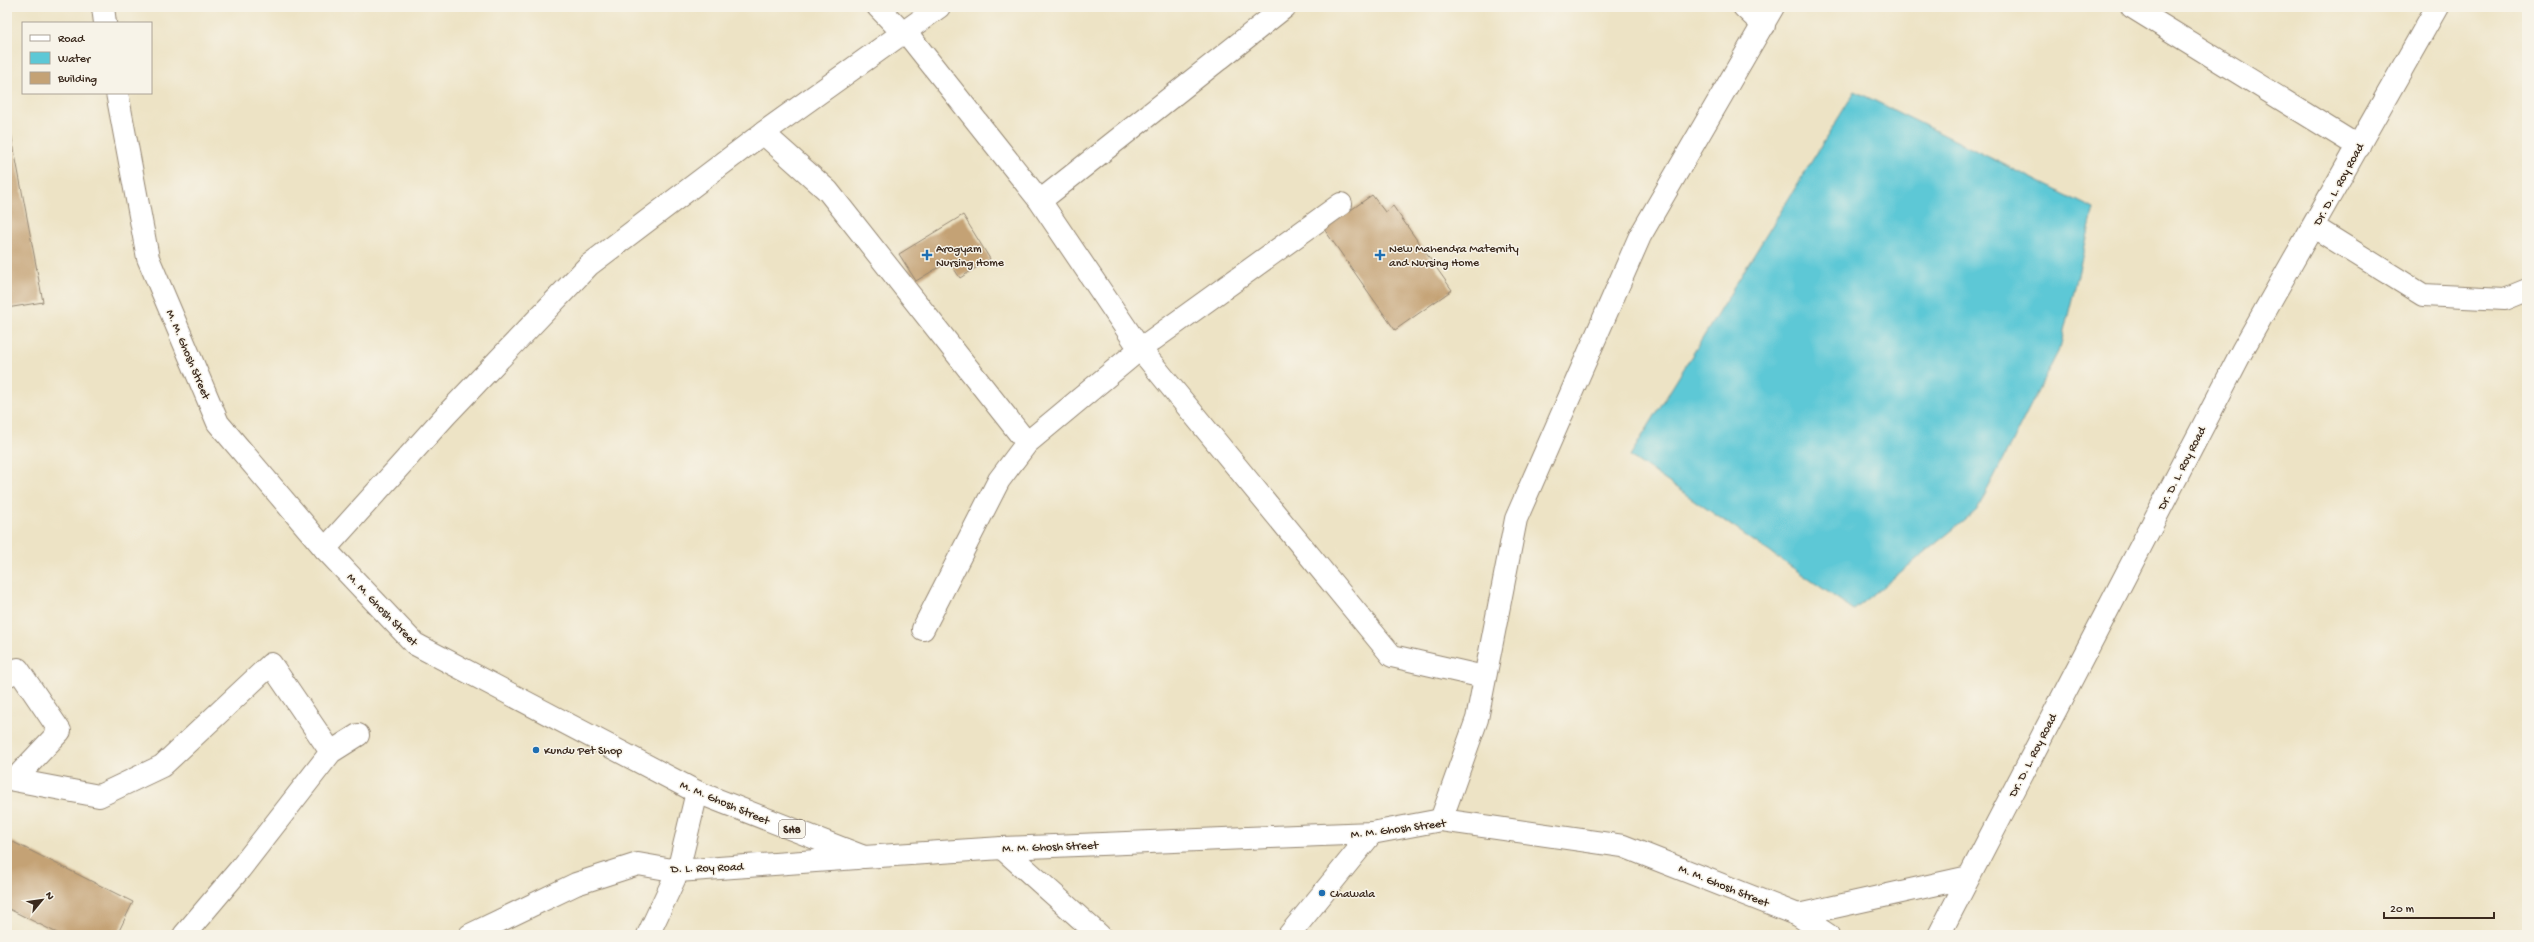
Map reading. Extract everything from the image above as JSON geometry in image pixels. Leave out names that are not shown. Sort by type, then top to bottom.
[{"type":"street","points":[[103,7],[105,22]]},
{"type":"street","points":[[878,7],[902,32],[905,32],[1040,201],[1140,349],[1392,656],[1484,677]]},
{"type":"street","points":[[325,548],[446,415],[589,265],[763,133],[939,7]]},
{"type":"street","points":[[1040,201],[1285,7]]},
{"type":"street","points":[[1744,7],[1764,26]]},
{"type":"street","points":[[1441,820],[1477,718],[1516,519],[1640,236],[1764,26],[1773,7]]},
{"type":"street","points":[[2132,7],[2359,147]]},
{"type":"street","name":"Dr. D. L. Roy Road","points":[[1939,935],[2242,351],[2314,227],[2437,7]]},
{"type":"street","name":"M. M. Ghosh Street","points":[[116,94],[148,258],[218,423],[325,548],[415,644],[697,792],[864,857],[1002,848],[1372,833],[1441,820],[1623,846],[1798,915],[1828,935]]},
{"type":"street","points":[[763,133],[828,191],[1027,444]]},
{"type":"street","points":[[923,629],[999,480],[1027,444],[1140,349],[1341,204]]},
{"type":"street","points":[[2314,227],[2423,295],[2505,299],[2527,290]]},
{"type":"street","points":[[10,778],[99,796],[162,766],[271,664],[331,752]]},
{"type":"street","points":[[7,676],[18,669],[60,731],[10,778]]},
{"type":"street","points":[[184,935],[240,869],[331,752],[358,735]]},
{"type":"street","points":[[648,935],[678,870],[697,792]]},
{"type":"street","points":[[1289,935],[1372,833]]},
{"type":"street","points":[[1002,848],[1100,935]]},
{"type":"street","name":"D. L. Roy Road","points":[[470,935],[576,884],[638,864],[678,870],[864,857]]},
{"type":"street","points":[[1798,915],[1969,877]]},
{"type":"water","points":[[1855,91],[2094,209],[2060,348],[1977,510],[1854,610],[1630,456]]},
{"type":"building","points":[[7,112],[43,302],[7,308]]},
{"type":"building","points":[[1372,195],[1385,212],[1393,206],[1452,290],[1395,330],[1324,229]]},
{"type":"building","points":[[963,215],[990,259],[960,278],[949,261],[916,281],[899,254]]},
{"type":"building","points":[[7,839],[133,902],[117,935],[61,935],[7,908]]},
{"type":"place","name":"Arogyam Nursing Home","points":[[927,255]]},
{"type":"place","name":"New Mahendra Maternity and Nursing Home","points":[[1380,255]]},
{"type":"place","name":"Kundu Pet Shop","points":[[536,750]]},
{"type":"place","name":"Chawala","points":[[1322,893]]}]
